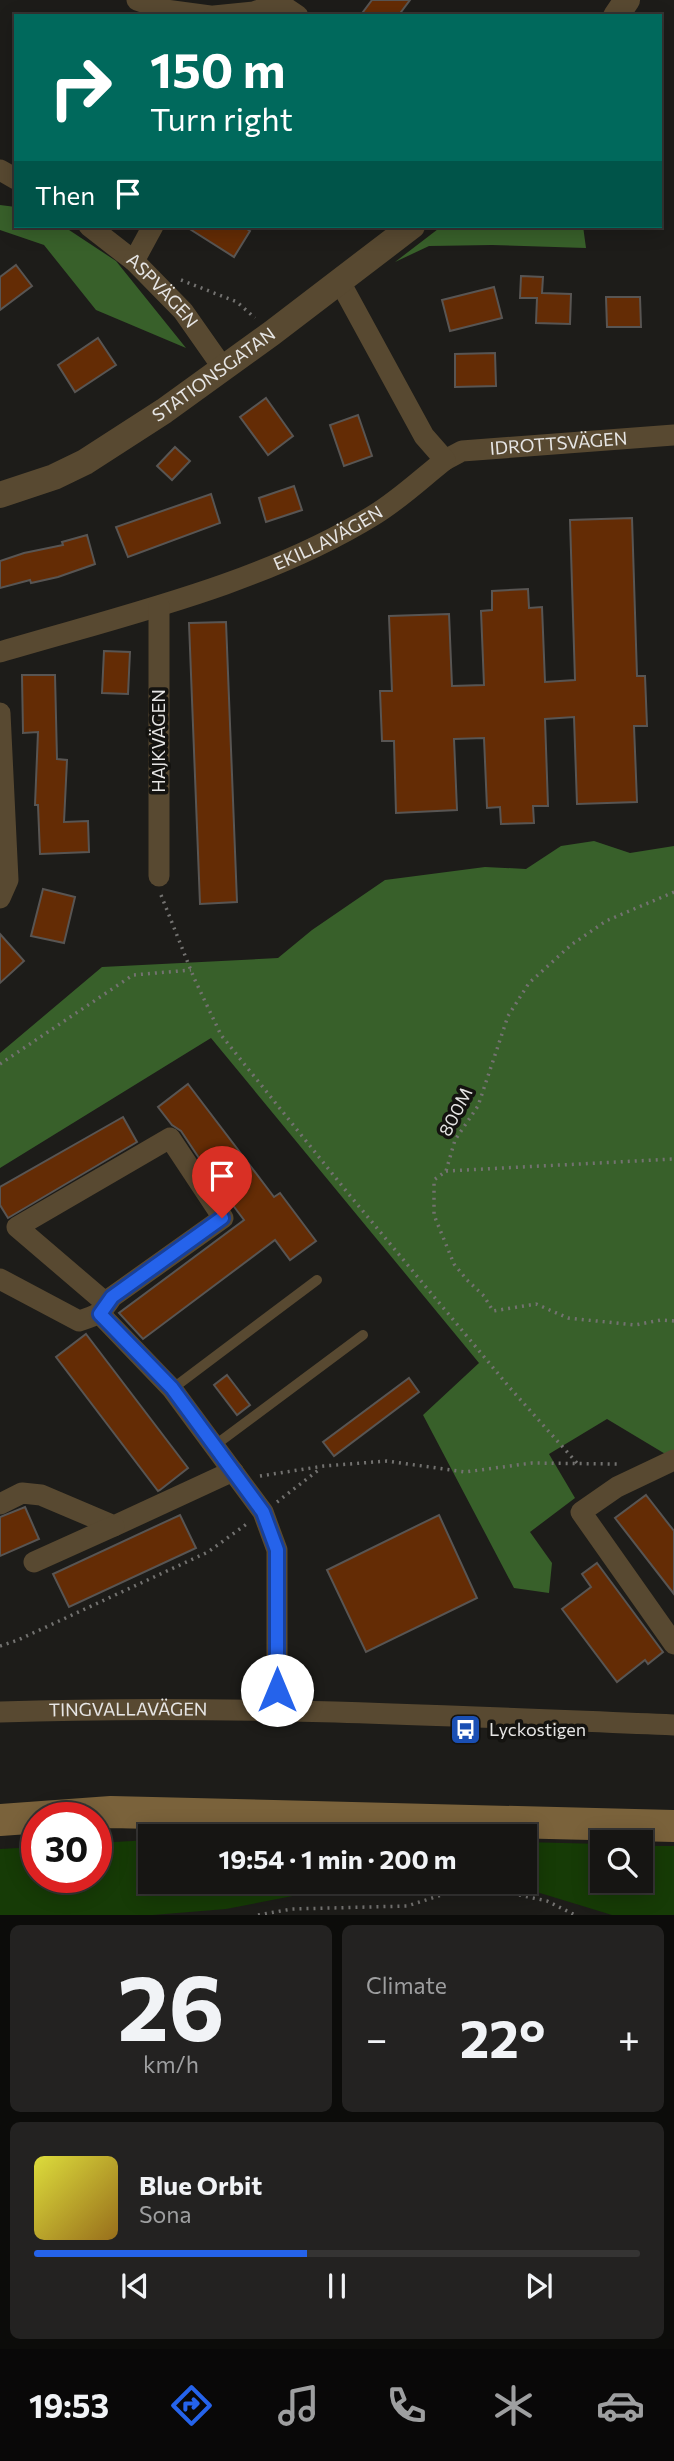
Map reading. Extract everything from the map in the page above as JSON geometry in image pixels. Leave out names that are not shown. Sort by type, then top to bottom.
[{"type":"main road","points":[[0,1820],[111,1812],[674,1826]]},
{"type":"street","points":[[137,0],[166,10],[197,14]]},
{"type":"street","points":[[233,14],[277,6],[294,14]]},
{"type":"street","name":"ASPVÄGEN","points":[[92,228],[134,261],[183,310],[223,368]]},
{"type":"street","points":[[134,261],[152,228]]},
{"type":"street","name":"STATIONSGATAN","points":[[0,495],[54,477],[85,462],[164,411],[409,228]]},
{"type":"street","points":[[340,282],[424,436],[445,460]]},
{"type":"street","name":"IDROTTSVÄGEN","points":[[445,460],[462,451],[674,436]]},
{"type":"street","name":"EKILLAVÄGEN","points":[[0,652],[159,606],[289,560],[375,514],[445,460]]},
{"type":"street","name":"HAJKVÄGEN","points":[[159,606],[159,876]]},
{"type":"street","points":[[0,713],[8,880],[0,898]]},
{"type":"street","points":[[0,1279],[79,1321],[104,1309],[112,1297],[222,1218],[170,1138],[17,1227],[104,1309],[172,1388],[263,1512],[277,1550],[278,1709]]},
{"type":"street","points":[[674,1460],[617,1487],[581,1512],[674,1644]]},
{"type":"street","points":[[34,1562],[236,1476]]},
{"type":"street","points":[[0,1504],[22,1493],[41,1495],[114,1526]]},
{"type":"street","name":"TINGVALLAVÄGEN","points":[[0,1712],[147,1708],[278,1709],[674,1725]]},
{"type":"lane","points":[[172,1388],[317,1280]]},
{"type":"lane","points":[[214,1446],[363,1335]]},
{"type":"path","points":[[173,276],[237,302],[272,333]]},
{"type":"path","points":[[159,876],[163,902],[221,1035],[355,1202],[510,1388],[577,1462]]},
{"type":"path","name":"800M","points":[[674,892],[606,921],[571,945],[529,984],[508,1016],[478,1106],[456,1140],[446,1171],[434,1180],[434,1215],[454,1264],[484,1296],[493,1311],[536,1304],[568,1318],[635,1325],[661,1320],[674,1321]]},
{"type":"path","points":[[0,1064],[133,975],[191,971]]},
{"type":"path","points":[[446,1171],[674,1159]]},
{"type":"path","points":[[236,1476],[387,1461],[465,1472],[532,1463],[611,1462],[647,1473]]},
{"type":"path","points":[[0,1646],[208,1552],[324,1466]]},
{"type":"path","points":[[258,1915],[292,1909],[407,1906],[473,1885],[547,1901],[575,1915]]},
{"type":"green space","points":[[0,205],[14,207],[14,228],[66,228],[116,261],[186,348],[96,310],[44,245],[0,230]]},
{"type":"green space","points":[[439,228],[583,228],[586,248],[429,246],[395,262]]},
{"type":"green space","points":[[594,841],[630,853],[674,846],[674,1451],[667,1455],[607,1419],[549,1454],[575,1498],[530,1532],[552,1563],[549,1593],[514,1588],[423,1415],[479,1363],[211,1038],[0,1168],[0,1053],[102,967],[278,958],[312,930],[385,880],[485,867],[526,869],[561,846]]},
{"type":"green space","points":[[138,1841],[138,1894],[303,1894],[226,1909],[153,1915],[0,1915],[0,1849],[21,1848],[21,1893],[112,1893],[112,1842]]},
{"type":"green space","points":[[537,1842],[590,1844],[590,1893],[653,1893],[653,1846],[674,1846],[674,1915],[612,1915],[537,1892]]},
{"type":"building","points":[[372,0],[410,0],[400,14],[362,14]]},
{"type":"building","points":[[188,228],[245,228],[250,231],[234,257]]},
{"type":"building","points":[[16,265],[32,286],[0,310],[0,277]]},
{"type":"building","points":[[521,276],[543,277],[542,293],[571,294],[570,324],[536,323],[537,298],[520,298]]},
{"type":"building","points":[[494,287],[502,318],[450,331],[442,300]]},
{"type":"building","points":[[606,297],[640,297],[641,327],[607,327]]},
{"type":"building","points":[[98,338],[116,365],[75,392],[58,365]]},
{"type":"building","points":[[495,353],[496,386],[455,387],[455,354]]},
{"type":"building","points":[[266,398],[293,436],[268,455],[240,417]]},
{"type":"building","points":[[358,415],[372,456],[344,466],[330,425]]},
{"type":"building","points":[[175,447],[190,461],[172,480],[157,466]]},
{"type":"building","points":[[294,486],[302,510],[266,522],[259,498]]},
{"type":"building","points":[[211,494],[220,523],[128,557],[116,527]]},
{"type":"building","points":[[632,518],[637,676],[645,676],[647,726],[634,726],[637,802],[577,804],[574,717],[545,719],[548,806],[533,806],[534,823],[501,824],[500,807],[487,808],[484,738],[454,739],[457,810],[396,813],[394,741],[382,741],[380,691],[392,691],[389,616],[449,614],[452,686],[484,685],[481,611],[492,610],[492,591],[528,589],[529,608],[542,607],[545,682],[575,680],[570,520]]},
{"type":"building","points":[[87,535],[95,564],[58,577],[31,583],[30,580],[0,588],[0,561],[63,545],[62,542]]},
{"type":"building","points":[[226,622],[237,902],[200,904],[189,623]]},
{"type":"building","points":[[104,651],[130,652],[128,694],[102,693]]},
{"type":"building","points":[[22,675],[55,675],[57,759],[67,760],[64,822],[88,821],[89,852],[40,854],[38,805],[35,805],[38,732],[23,733]]},
{"type":"building","points":[[43,889],[75,897],[64,943],[31,936]]},
{"type":"building","points":[[0,934],[24,961],[0,983]]},
{"type":"building","points":[[188,1084],[274,1197],[280,1193],[316,1241],[290,1260],[275,1240],[143,1339],[119,1313],[244,1220],[181,1131],[172,1125],[158,1107]]},
{"type":"building","points":[[123,1117],[137,1142],[8,1218],[0,1205],[0,1187]]},
{"type":"building","points":[[86,1334],[188,1468],[158,1491],[56,1357]]},
{"type":"building","points":[[227,1375],[250,1405],[237,1415],[214,1385]]},
{"type":"building","points":[[409,1378],[419,1392],[334,1456],[323,1442]]},
{"type":"building","points":[[646,1495],[674,1531],[674,1594],[615,1518]]},
{"type":"building","points":[[25,1507],[39,1539],[0,1556],[0,1517]]},
{"type":"building","points":[[180,1515],[196,1548],[69,1607],[53,1574]]},
{"type":"building","points":[[439,1515],[477,1598],[366,1652],[327,1570]]},
{"type":"building","points":[[597,1563],[663,1652],[648,1664],[645,1660],[617,1682],[562,1609],[591,1587],[582,1574]]},
{"type":"place","name":"Lyckostigen","points":[[466,1730]]},
{"type":"route","points":[[222,1218],[112,1297],[100,1314],[172,1388],[263,1512],[277,1550],[277,1690]]}]
